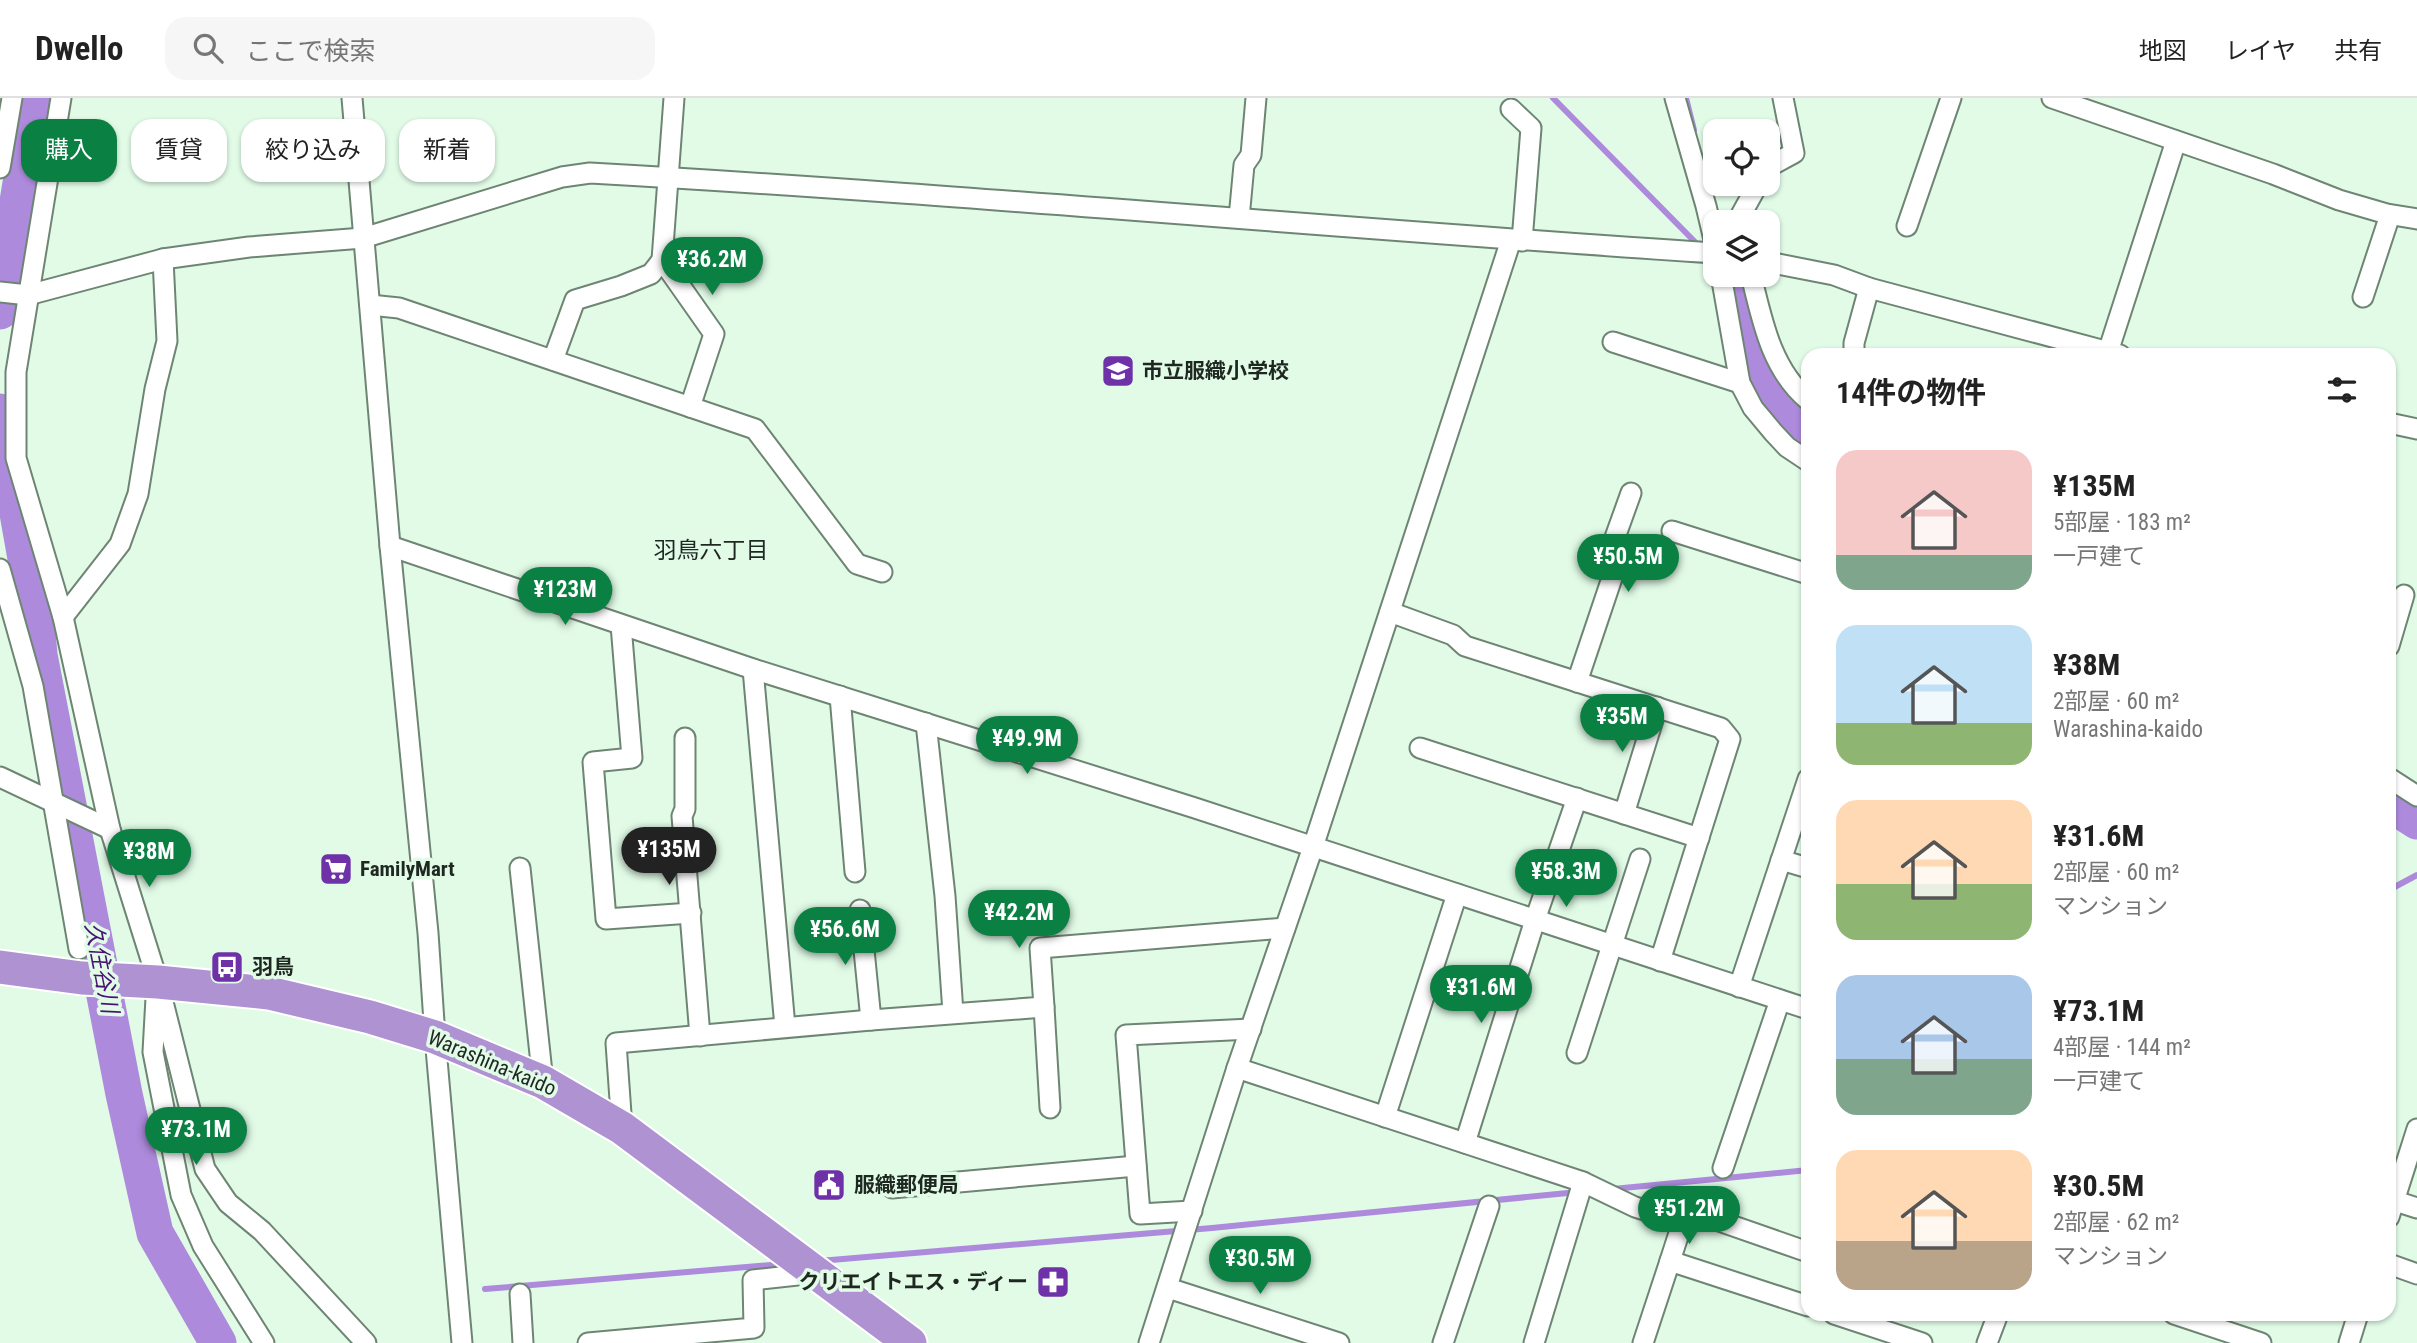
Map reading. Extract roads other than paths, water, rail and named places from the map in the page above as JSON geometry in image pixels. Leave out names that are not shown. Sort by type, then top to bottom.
[{"type":"highway","name":"Warashina-kaido","points":[[0,967],[80,963],[145,981],[270,993],[370,1017],[435,1037],[543,1082],[622,1128],[910,1343]]},
{"type":"street","points":[[0,168],[12,98]]},
{"type":"street","points":[[61,98],[16,372],[16,458],[63,617],[145,981],[205,1169],[228,1203],[262,1231],[366,1343]]},
{"type":"street","points":[[352,98],[390,546],[428,933],[462,1343]]},
{"type":"street","points":[[553,360],[575,300],[652,274],[662,260],[674,98]]},
{"type":"street","points":[[1239,218],[1244,165],[1251,155],[1256,98]]},
{"type":"street","points":[[1675,98],[1707,210]]},
{"type":"street","points":[[1780,161],[1794,153],[1783,98]]},
{"type":"street","points":[[1908,226],[1951,98]]},
{"type":"street","points":[[2052,98],[2273,174],[2339,200],[2390,215],[2417,219]]},
{"type":"street","points":[[1149,1343],[1237,1068],[1517,240],[1531,128],[1511,109]]},
{"type":"street","points":[[2116,348],[2176,141]]},
{"type":"street","points":[[0,292],[27,295],[163,259],[249,247],[363,238],[562,177],[590,173],[952,195],[1703,252]]},
{"type":"street","points":[[2363,297],[2390,215]]},
{"type":"street","points":[[63,617],[120,544],[138,494],[155,389],[167,341],[163,259]]},
{"type":"street","points":[[662,260],[714,334],[690,407]]},
{"type":"street","points":[[1780,264],[1834,275],[1868,288],[2092,348]]},
{"type":"street","points":[[1723,287],[1740,383],[1753,408],[1787,447],[1801,456]]},
{"type":"street","points":[[1754,287],[1776,360],[1801,394]]},
{"type":"street","points":[[1854,348],[1868,288]]},
{"type":"street","points":[[370,305],[399,308],[755,429],[857,564],[881,572]]},
{"type":"street","points":[[1613,342],[1740,383]]},
{"type":"street","points":[[2396,424],[2417,429]]},
{"type":"street","points":[[1577,681],[1613,575],[1608,557],[1631,493]]},
{"type":"street","points":[[1672,531],[1801,572]]},
{"type":"street","points":[[390,546],[753,669],[1313,847],[1801,1007]]},
{"type":"street","points":[[0,569],[33,685],[80,963]]},
{"type":"street","points":[[2396,620],[2403,594]]},
{"type":"street","points":[[1390,612],[1453,635],[1465,646],[1721,727],[1730,738],[1660,961]]},
{"type":"street","points":[[621,625],[632,758],[593,762],[606,919],[691,914]]},
{"type":"street","points":[[753,669],[785,1027]]},
{"type":"street","points":[[840,696],[855,872]]},
{"type":"street","points":[[1625,814],[1657,707]]},
{"type":"street","points":[[926,723],[946,896],[953,1013]]},
{"type":"street","points":[[685,737],[685,810],[682,816],[700,1036]]},
{"type":"street","points":[[1420,748],[1699,838]]},
{"type":"street","points":[[0,777],[110,829]]},
{"type":"street","points":[[2396,782],[2417,796]]},
{"type":"street","points":[[1465,1143],[1535,920],[1577,799]]},
{"type":"street","points":[[1739,987],[1801,800]]},
{"type":"street","points":[[1577,1053],[1640,859]]},
{"type":"street","points":[[1781,860],[1801,866]]},
{"type":"street","points":[[520,869],[543,1082]]},
{"type":"street","points":[[1385,1117],[1457,894]]},
{"type":"street","points":[[860,910],[871,1020]]},
{"type":"street","points":[[1051,1108],[1040,948],[1285,928]]},
{"type":"street","points":[[145,981],[153,1052],[181,1195],[203,1246],[264,1343]]},
{"type":"street","points":[[1723,1168],[1780,1000]]},
{"type":"street","points":[[622,1128],[616,1043],[1044,1007]]},
{"type":"street","points":[[1192,1211],[1140,1214],[1126,1035],[1251,1029]]},
{"type":"street","points":[[1237,1068],[1583,1182],[1635,1207],[1673,1219],[1680,1230]]},
{"type":"street","points":[[2396,1188],[2417,1129]]},
{"type":"street","points":[[892,1188],[1136,1166]]},
{"type":"street","points":[[1534,1343],[1583,1182]]},
{"type":"street","points":[[1443,1343],[1489,1206]]},
{"type":"street","points":[[2396,1206],[2417,1208]]},
{"type":"street","points":[[1643,1343],[1680,1230],[1696,1213],[1801,1250]]},
{"type":"street","points":[[1670,1261],[1801,1304]]},
{"type":"street","points":[[2396,1266],[2417,1273]]},
{"type":"street","points":[[588,1343],[754,1328],[753,1280],[816,1273]]},
{"type":"street","points":[[1168,1288],[1339,1343]]},
{"type":"street","points":[[520,1294],[523,1343]]},
{"type":"street","points":[[1855,1321],[1922,1343]]},
{"type":"street","points":[[1987,1343],[1993,1321]]},
{"type":"street","points":[[2195,1321],[2261,1343]]},
{"type":"street","points":[[2349,1343],[2356,1321]]},
{"type":"waterway","name":"久住谷川","points":[[0,311],[35,98]]},
{"type":"waterway","points":[[1553,98],[1698,245]]},
{"type":"waterway","points":[[1686,98],[1694,130]]},
{"type":"waterway","points":[[1736,287],[1751,341],[1775,391],[1801,421]]},
{"type":"waterway","name":"久住谷川","points":[[0,412],[35,609],[39,655],[124,1094],[155,1233],[218,1343]]},
{"type":"waterway","points":[[2396,808],[2417,821]]},
{"type":"waterway","points":[[2396,886],[2417,875]]},
{"type":"waterway","points":[[1613,1189],[1801,1171]]},
{"type":"waterway","points":[[819,1261],[1212,1228],[1578,1192]]},
{"type":"waterway","points":[[485,1289],[783,1264]]},
{"type":"place","name":"市立服織小学校","points":[[1118,371]]},
{"type":"place","name":"FamilyMart","points":[[336,869]]},
{"type":"place","name":"羽鳥","points":[[227,967]]},
{"type":"place","name":"服織郵便局","points":[[829,1185]]},
{"type":"place","name":"クリエイトエス・ディー","points":[[1053,1282]]},
{"type":"district","name":"羽鳥六丁目","points":[[711,550]]}]
